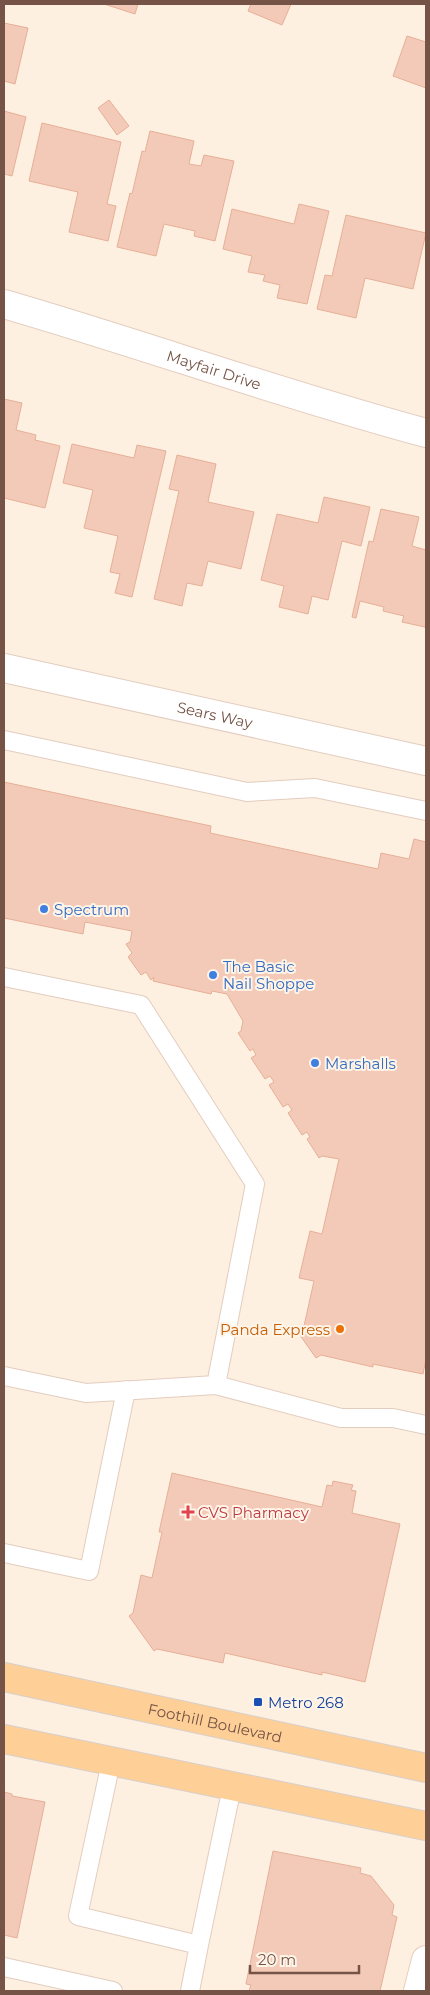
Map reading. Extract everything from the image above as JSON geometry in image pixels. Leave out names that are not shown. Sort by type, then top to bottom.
[{"type":"main road","name":"Foothill Boulevard","points":[[4,1677],[426,1768]]},
{"type":"main road","points":[[4,1739],[426,1826]]},
{"type":"street","name":"Mayfair Drive","points":[[4,304],[106,334],[226,374],[426,433]]},
{"type":"street","name":"Sears Way","points":[[4,668],[426,761]]},
{"type":"street","points":[[418,1991],[426,1960]]},
{"type":"lane","points":[[4,740],[247,792],[315,788],[426,811]]},
{"type":"lane","points":[[4,977],[140,1006],[255,1184],[216,1385]]},
{"type":"lane","points":[[4,1376],[86,1393],[216,1385],[341,1418],[393,1418],[426,1425]]},
{"type":"lane","points":[[4,1553],[88,1571],[126,1390]]},
{"type":"lane","points":[[111,1762],[78,1916],[200,1945]]},
{"type":"lane","points":[[190,1991],[232,1786]]},
{"type":"lane","points":[[4,1968],[113,1991]]},
{"type":"building","points":[[104,4],[138,4],[135,14]]},
{"type":"building","points":[[251,4],[291,4],[282,25],[248,11]]},
{"type":"building","points":[[4,23],[28,28],[15,84],[4,81]]},
{"type":"building","points":[[407,36],[426,42],[426,88],[393,76]]},
{"type":"building","points":[[109,100],[129,126],[117,135],[98,108]]},
{"type":"building","points":[[4,111],[26,117],[12,176],[4,174]]},
{"type":"building","points":[[42,123],[121,142],[107,204],[116,206],[108,241],[69,232],[78,192],[29,181]]},
{"type":"building","points":[[150,131],[194,141],[189,164],[201,166],[204,155],[234,161],[215,241],[194,236],[195,231],[164,224],[156,256],[117,247],[130,193],[132,194],[142,151],[145,152]]},
{"type":"building","points":[[299,204],[329,211],[307,304],[277,298],[280,285],[263,281],[265,275],[248,272],[252,256],[223,249],[232,209],[294,224]]},
{"type":"building","points":[[346,215],[426,233],[413,289],[365,278],[356,318],[317,309],[325,275],[332,276]]},
{"type":"building","points":[[4,399],[22,403],[16,430],[36,435],[35,440],[60,446],[45,508],[4,498]]},
{"type":"building","points":[[72,444],[134,458],[137,445],[166,451],[132,597],[115,593],[120,574],[110,572],[118,536],[84,528],[93,490],[63,483]]},
{"type":"building","points":[[177,455],[216,464],[208,502],[254,512],[241,569],[208,561],[202,586],[187,583],[182,606],[154,599],[179,491],[169,489]]},
{"type":"building","points":[[324,497],[370,507],[361,546],[342,541],[328,600],[312,596],[308,614],[279,607],[284,586],[261,580],[277,514],[318,523]]},
{"type":"building","points":[[381,509],[419,517],[412,546],[426,550],[426,630],[425,627],[402,622],[404,616],[383,611],[384,607],[360,601],[356,618],[352,617],[369,541],[373,542]]},
{"type":"building","points":[[4,782],[211,826],[210,833],[378,869],[381,853],[409,859],[414,839],[426,842],[426,1359],[423,1374],[373,1364],[373,1367],[321,1355],[316,1358],[297,1331],[304,1326],[314,1281],[299,1278],[310,1231],[322,1234],[339,1159],[322,1156],[319,1158],[307,1139],[310,1137],[307,1132],[302,1135],[288,1113],[292,1110],[288,1104],[283,1107],[269,1085],[274,1082],[270,1076],[265,1079],[251,1058],[256,1055],[253,1049],[250,1051],[238,1033],[241,1031],[243,1021],[227,994],[212,991],[211,994],[153,981],[154,977],[151,980],[146,972],[141,975],[128,957],[132,953],[126,944],[130,942],[132,931],[85,922],[83,934],[4,918]]},
{"type":"building","points":[[172,1473],[322,1507],[327,1485],[332,1486],[333,1481],[353,1485],[351,1490],[356,1491],[352,1513],[400,1524],[365,1682],[322,1672],[322,1675],[225,1653],[223,1663],[157,1649],[154,1651],[129,1616],[133,1613],[141,1575],[152,1578],[162,1532],[159,1532]]},
{"type":"building","points":[[4,1792],[12,1794],[12,1796],[45,1802],[17,1938],[4,1935]]},
{"type":"building","points":[[273,1851],[361,1868],[360,1873],[371,1876],[394,1905],[392,1915],[397,1917],[380,1991],[249,1991],[251,1985],[246,1984]]},
{"type":"place","name":"Spectrum","points":[[44,909]]},
{"type":"place","name":"The Basic Nail Shoppe","points":[[213,975]]},
{"type":"place","name":"Marshalls","points":[[315,1063]]},
{"type":"place","name":"Panda Express","points":[[340,1329]]},
{"type":"place","name":"CVS Pharmacy","points":[[188,1512]]},
{"type":"place","name":"Metro 268","points":[[258,1702]]}]
